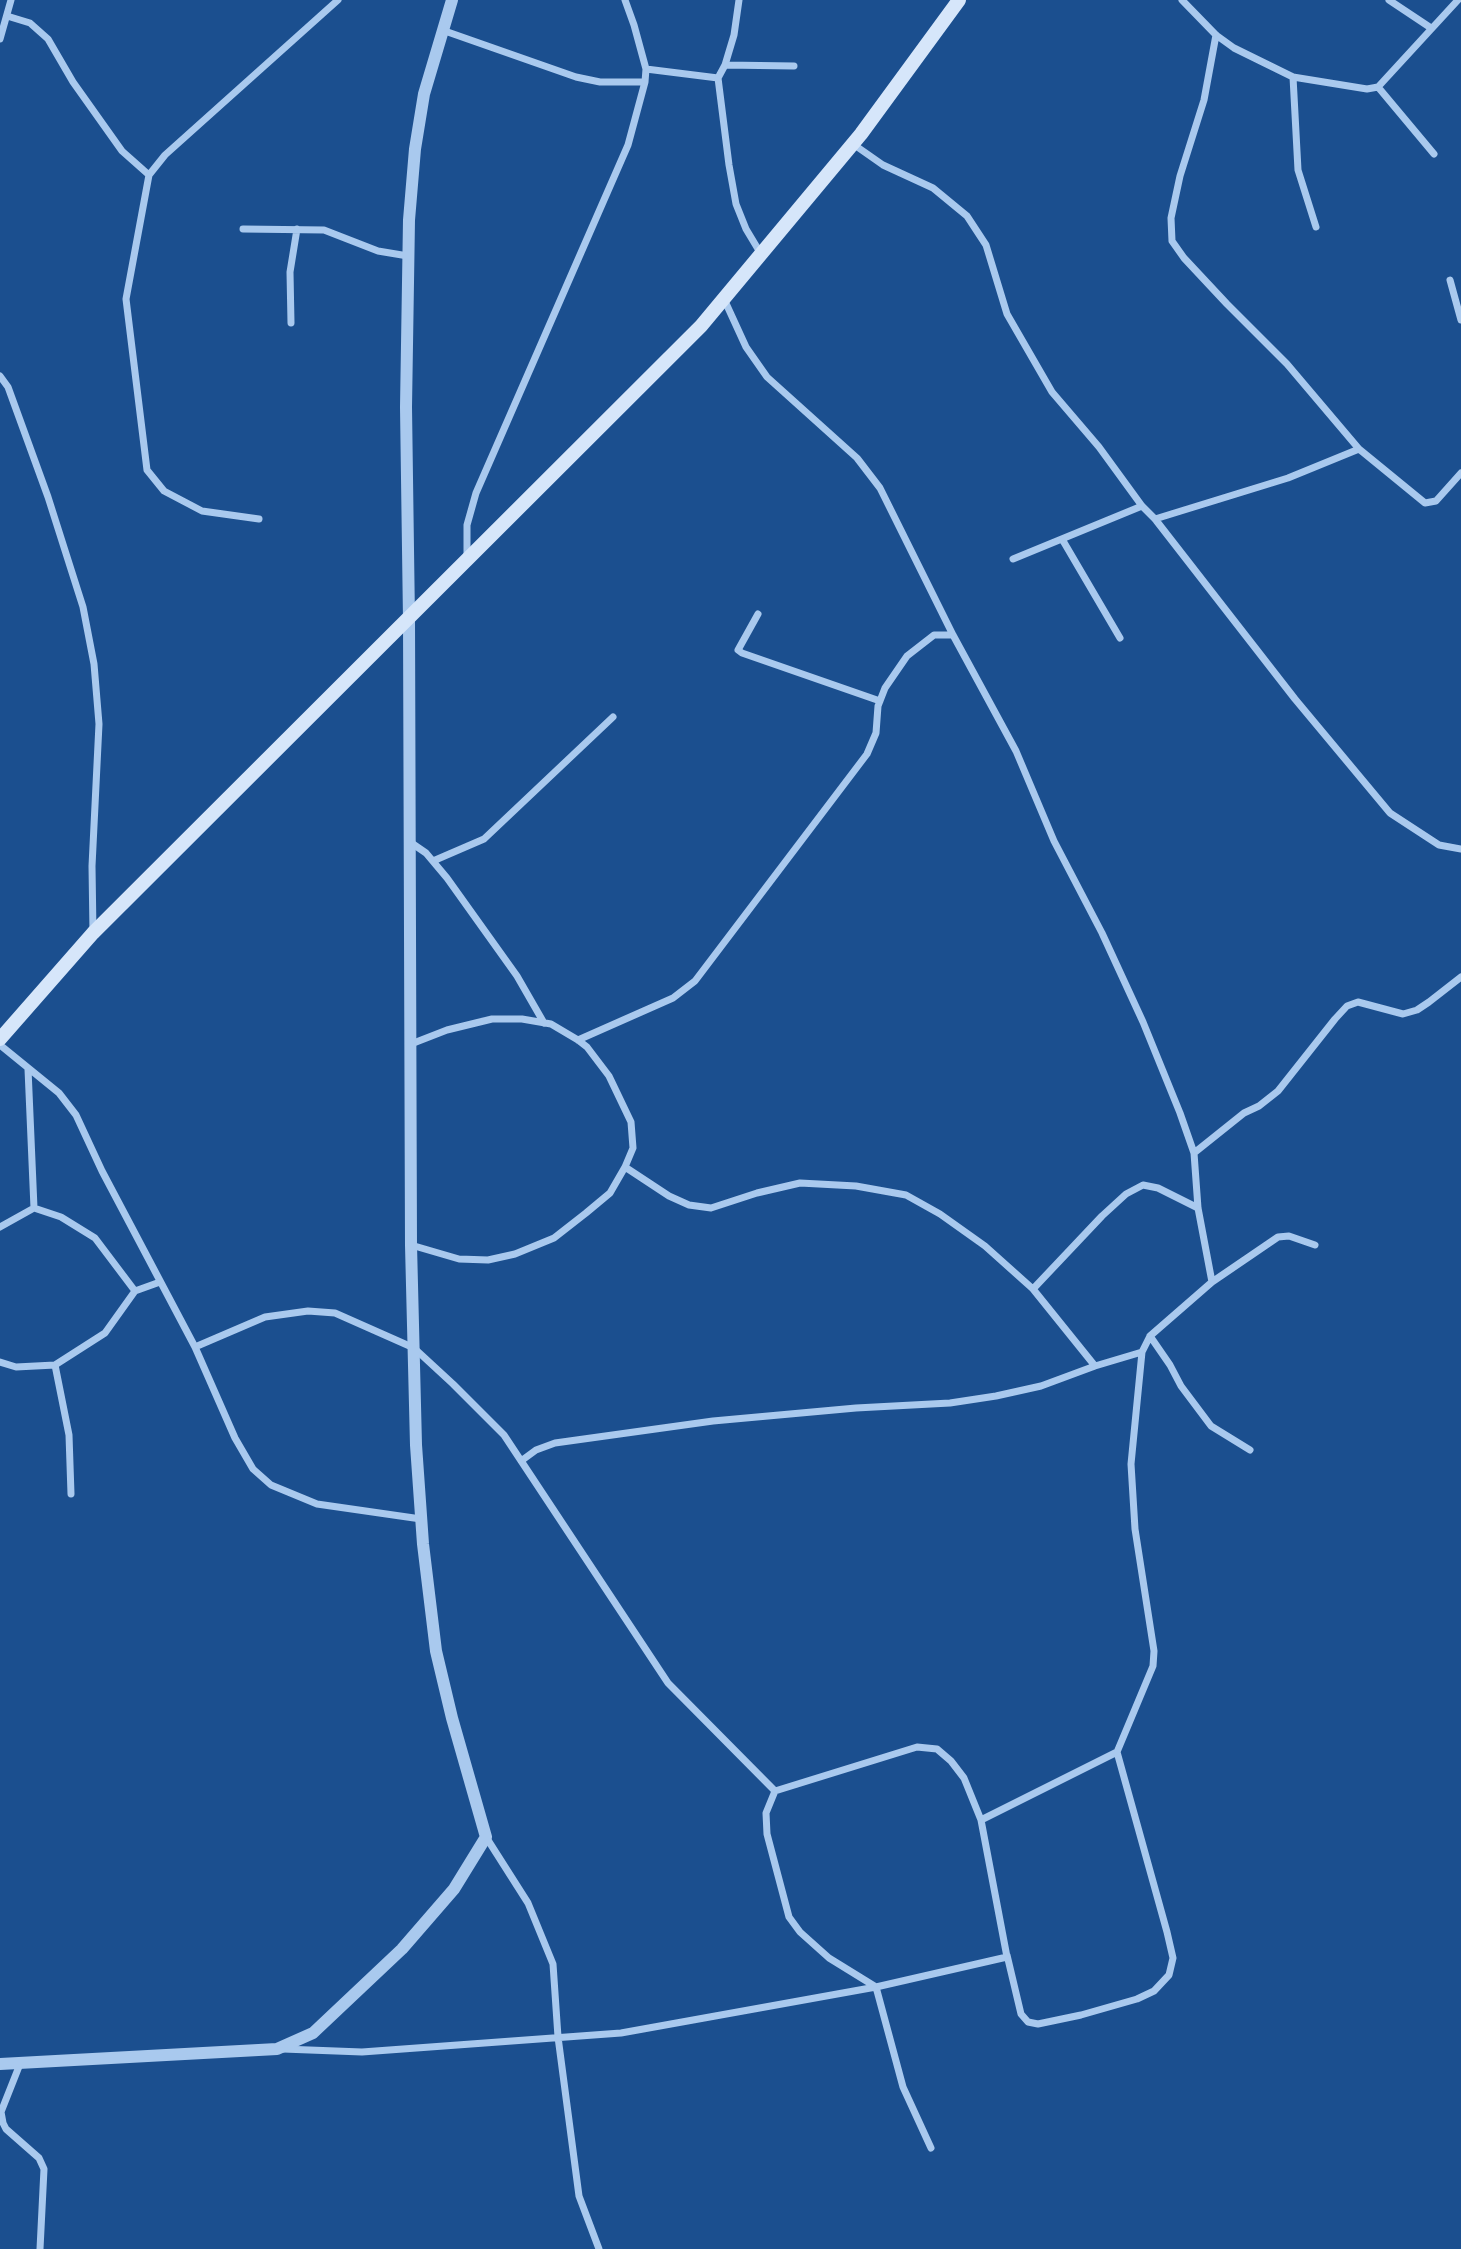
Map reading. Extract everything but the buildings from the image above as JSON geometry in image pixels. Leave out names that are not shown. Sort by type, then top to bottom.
[{"type":"main road","points":[[0,1039],[93,933],[701,326],[853,144],[959,0]]},
{"type":"street","points":[[0,39],[11,0]]},
{"type":"street","points":[[259,519],[202,510],[164,491],[147,470],[126,299],[149,175],[165,155],[338,0]]},
{"type":"street","points":[[452,0],[424,94],[415,149],[408,256],[406,407],[411,1245],[421,1519],[436,1651],[486,1837],[528,1903],[553,1964],[558,2037],[579,2196],[599,2249]]},
{"type":"street","points":[[467,561],[467,525],[476,493],[628,145],[646,69],[625,0]]},
{"type":"street","points":[[739,0],[734,36],[718,78],[736,204],[761,255]]},
{"type":"street","points":[[1182,0],[1216,35],[1234,48],[1293,77],[1367,89],[1378,87],[1458,0]]},
{"type":"street","points":[[1390,0],[1431,28]]},
{"type":"street","points":[[7,16],[30,23],[48,39],[73,82],[122,151],[149,175]]},
{"type":"street","points":[[442,30],[576,77],[600,82],[645,82]]},
{"type":"street","points":[[1216,35],[1204,100],[1180,176],[1171,218],[1172,240],[1184,258],[1287,364],[1359,449],[1425,503],[1436,501],[1461,472]]},
{"type":"street","points":[[725,65],[794,66]]},
{"type":"street","points":[[646,69],[718,78]]},
{"type":"street","points":[[1293,77],[1298,170],[1316,227]]},
{"type":"street","points":[[1378,87],[1434,154]]},
{"type":"street","points":[[853,144],[872,159],[933,188],[967,216],[986,244],[1007,314],[1052,392],[1099,447],[1142,506],[1155,519],[1295,699],[1390,813],[1439,845],[1461,849]]},
{"type":"street","points":[[243,229],[324,230],[378,251],[408,256]]},
{"type":"street","points":[[291,323],[290,272],[297,229]]},
{"type":"street","points":[[1450,280],[1461,320]]},
{"type":"street","points":[[724,299],[746,346],[767,377],[857,458],[880,488],[953,635],[1016,751],[1054,841],[1102,933],[1163,1070],[1194,1153],[1198,1208],[1212,1282]]},
{"type":"street","points":[[0,376],[8,387],[48,496],[83,607],[94,664],[99,724],[92,866],[93,933]]},
{"type":"street","points":[[1155,519],[1288,478],[1359,449]]},
{"type":"street","points":[[1013,559],[1142,506]]},
{"type":"street","points":[[1062,539],[1120,638]]},
{"type":"street","points":[[758,614],[738,650],[742,653],[880,701]]},
{"type":"street","points":[[578,1040],[673,998],[695,981],[867,754],[876,733],[880,701],[885,688],[907,656],[934,635],[953,635]]},
{"type":"street","points":[[433,860],[484,839],[613,717]]},
{"type":"street","points":[[410,842],[433,860],[517,975],[544,1023]]},
{"type":"street","points":[[1194,1153],[1236,1119],[1278,1091],[1348,1006],[1358,1002],[1403,1014],[1417,1010],[1461,977]]},
{"type":"street","points":[[411,1044],[447,1030],[492,1019],[523,1019],[544,1023],[578,1040],[609,1076],[631,1122],[633,1148],[610,1193],[554,1238],[515,1254],[488,1260],[458,1259],[411,1245]]},
{"type":"street","points":[[0,1045],[59,1093],[76,1115],[102,1171],[195,1347],[235,1438],[253,1469],[271,1485],[317,1504],[421,1519]]},
{"type":"street","points":[[28,1069],[34,1208]]},
{"type":"street","points":[[625,1167],[668,1196],[689,1205],[711,1208],[800,1183],[856,1186],[906,1195],[940,1214],[985,1246],[1033,1289],[1094,1366]]},
{"type":"street","points":[[1033,1289],[1102,1216],[1126,1194],[1143,1185],[1158,1188],[1198,1208]]},
{"type":"street","points":[[0,1227],[34,1208],[61,1217],[95,1238],[135,1291]]},
{"type":"street","points":[[1006,1951],[1021,2014],[1028,2022],[1038,2024],[1138,1999],[1154,1991],[1169,1975],[1173,1958],[1167,1932],[1117,1752],[1153,1666],[1154,1651],[1135,1529],[1131,1464],[1142,1352],[1150,1336],[1212,1282],[1278,1237],[1289,1236],[1315,1245]]},
{"type":"street","points":[[0,1362],[16,1367],[55,1365],[105,1333],[135,1291],[160,1282]]},
{"type":"street","points":[[195,1347],[265,1317],[308,1311],[335,1313],[414,1348],[504,1435],[668,1684],[775,1791]]},
{"type":"street","points":[[1150,1336],[1181,1387],[1211,1426],[1250,1450]]},
{"type":"street","points":[[521,1461],[536,1450],[555,1443],[713,1421],[856,1408],[950,1403],[996,1396],[1041,1386],[1142,1352]]},
{"type":"street","points":[[55,1365],[69,1435],[71,1494]]},
{"type":"street","points":[[2,2062],[20,2064],[277,2049],[362,2052],[621,2033],[876,1987],[1007,1957],[981,1820],[964,1778],[937,1749],[917,1747],[775,1791]]},
{"type":"street","points":[[981,1820],[1117,1752]]},
{"type":"street","points":[[775,1791],[766,1813],[766,1834],[789,1917],[800,1933],[829,1958],[876,1987],[903,2087],[931,2148]]},
{"type":"street","points":[[277,2049],[313,2033],[402,1949],[454,1889],[486,1837]]},
{"type":"street","points":[[20,2064],[1,2112],[6,2129],[39,2158],[44,2169],[40,2249]]}]
